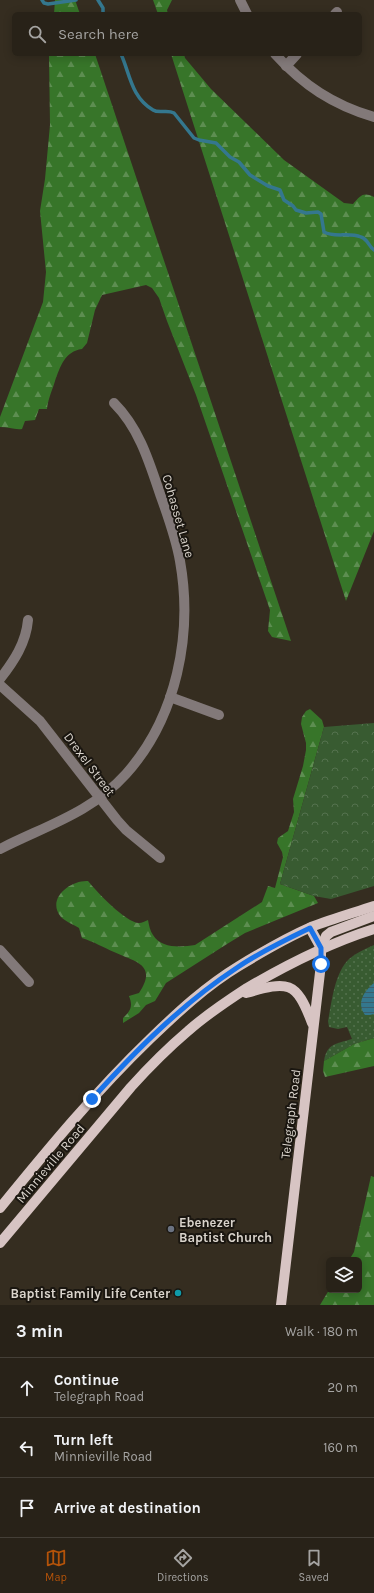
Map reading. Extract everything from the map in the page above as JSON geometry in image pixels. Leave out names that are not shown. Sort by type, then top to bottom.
[{"type":"main road","name":"Minnieville Road","points":[[0,1208],[53,1143],[121,1067],[180,1010],[238,966],[265,951],[310,928],[374,906]]},
{"type":"main road","points":[[321,948],[326,936],[331,932],[374,916]]},
{"type":"main road","points":[[310,928],[321,948]]},
{"type":"main road","name":"Minnieville Road","points":[[0,1243],[150,1067],[189,1030],[219,1006],[274,972],[321,948],[374,929]]},
{"type":"main road","name":"Telegraph Road","points":[[281,1305],[321,964],[321,948]]},
{"type":"main road","points":[[235,996],[271,986],[287,987],[293,990],[303,1000],[313,1025]]},
{"type":"street","points":[[240,0],[246,12]]},
{"type":"street","points":[[277,56],[305,83],[335,103],[374,117]]},
{"type":"street","points":[[286,66],[295,56]]},
{"type":"street","name":"Cohasset Lane","points":[[0,849],[72,816],[99,798],[117,783],[141,755],[158,724],[170,698],[178,668],[184,635],[184,603],[180,560],[173,532],[153,471],[140,440],[128,419],[114,403]]},
{"type":"street","points":[[0,679],[22,647],[28,630],[28,620]]},
{"type":"street","name":"Drexel Street","points":[[0,685],[40,721],[99,798],[126,830],[160,858]]},
{"type":"street","points":[[170,698],[219,715]]},
{"type":"street","points":[[0,950],[28,982]]},
{"type":"green space","points":[[55,0],[75,0],[79,12],[54,12]]},
{"type":"green space","points":[[153,0],[172,0],[168,12],[157,12]]},
{"type":"green space","points":[[49,56],[96,56],[291,641],[272,637],[268,631],[270,610],[196,395],[159,298],[152,288],[146,285],[102,295],[95,310],[87,343],[82,349],[71,353],[64,360],[49,398],[47,409],[39,409],[35,420],[25,421],[22,429],[0,427],[0,417],[43,302],[46,272],[40,211],[45,179],[50,125]]},
{"type":"green space","points":[[172,56],[184,56],[211,89],[284,160],[344,203],[353,204],[362,195],[374,197],[374,531],[346,601]]},
{"type":"green space","points":[[310,709],[322,720],[324,727],[280,884],[314,896],[318,903],[245,933],[227,944],[166,983],[155,1001],[146,1005],[139,1013],[123,1023],[123,1018],[128,1013],[130,1008],[131,1003],[129,996],[139,993],[146,976],[145,970],[142,965],[82,938],[79,928],[61,917],[57,910],[56,904],[58,897],[68,887],[88,881],[112,906],[133,922],[139,923],[148,920],[151,932],[157,940],[166,945],[172,946],[195,945],[262,902],[268,886],[275,888],[283,857],[277,843],[278,838],[288,831],[294,812],[293,799],[303,766],[306,750],[306,743],[301,724],[302,717],[306,711]]},
{"type":"green space","points":[[374,723],[374,886],[331,899],[314,896],[280,884],[324,727]]},
{"type":"green space","points":[[374,945],[374,1038],[354,1044],[324,1061],[325,1055],[330,1047],[337,1043],[352,1039],[347,1027],[338,1029],[329,1027],[328,1021],[332,997],[340,972],[349,959]]},
{"type":"green space","points":[[374,1038],[374,1066],[325,1077],[323,1071],[324,1061],[354,1044]]},
{"type":"green space","points":[[371,1176],[374,1177],[374,1305],[320,1305],[327,1293],[362,1293],[362,1257],[351,1257],[354,1252]]},
{"type":"water","points":[[374,983],[374,1014],[365,1015],[361,1006],[362,998],[364,993]]},
{"type":"waterway","points":[[42,0],[44,3],[48,4],[76,0]]},
{"type":"waterway","points":[[98,0],[103,8],[103,12]]},
{"type":"waterway","points":[[122,56],[132,85],[140,99],[146,105],[155,111],[169,111],[174,113],[194,138],[216,143],[230,157],[239,162],[250,175],[268,186],[280,190],[284,200],[296,210],[306,213],[318,212],[321,214],[324,232],[332,235],[352,235],[361,237],[365,239],[374,250]]},
{"type":"place","name":"Ebenezer Baptist Church","points":[[171,1229]]},
{"type":"place","name":"Baptist Family Life Center","points":[[178,1293]]},
{"type":"route","points":[[92,1099],[121,1067],[180,1010],[238,966],[310,928],[321,948],[321,964]]}]
